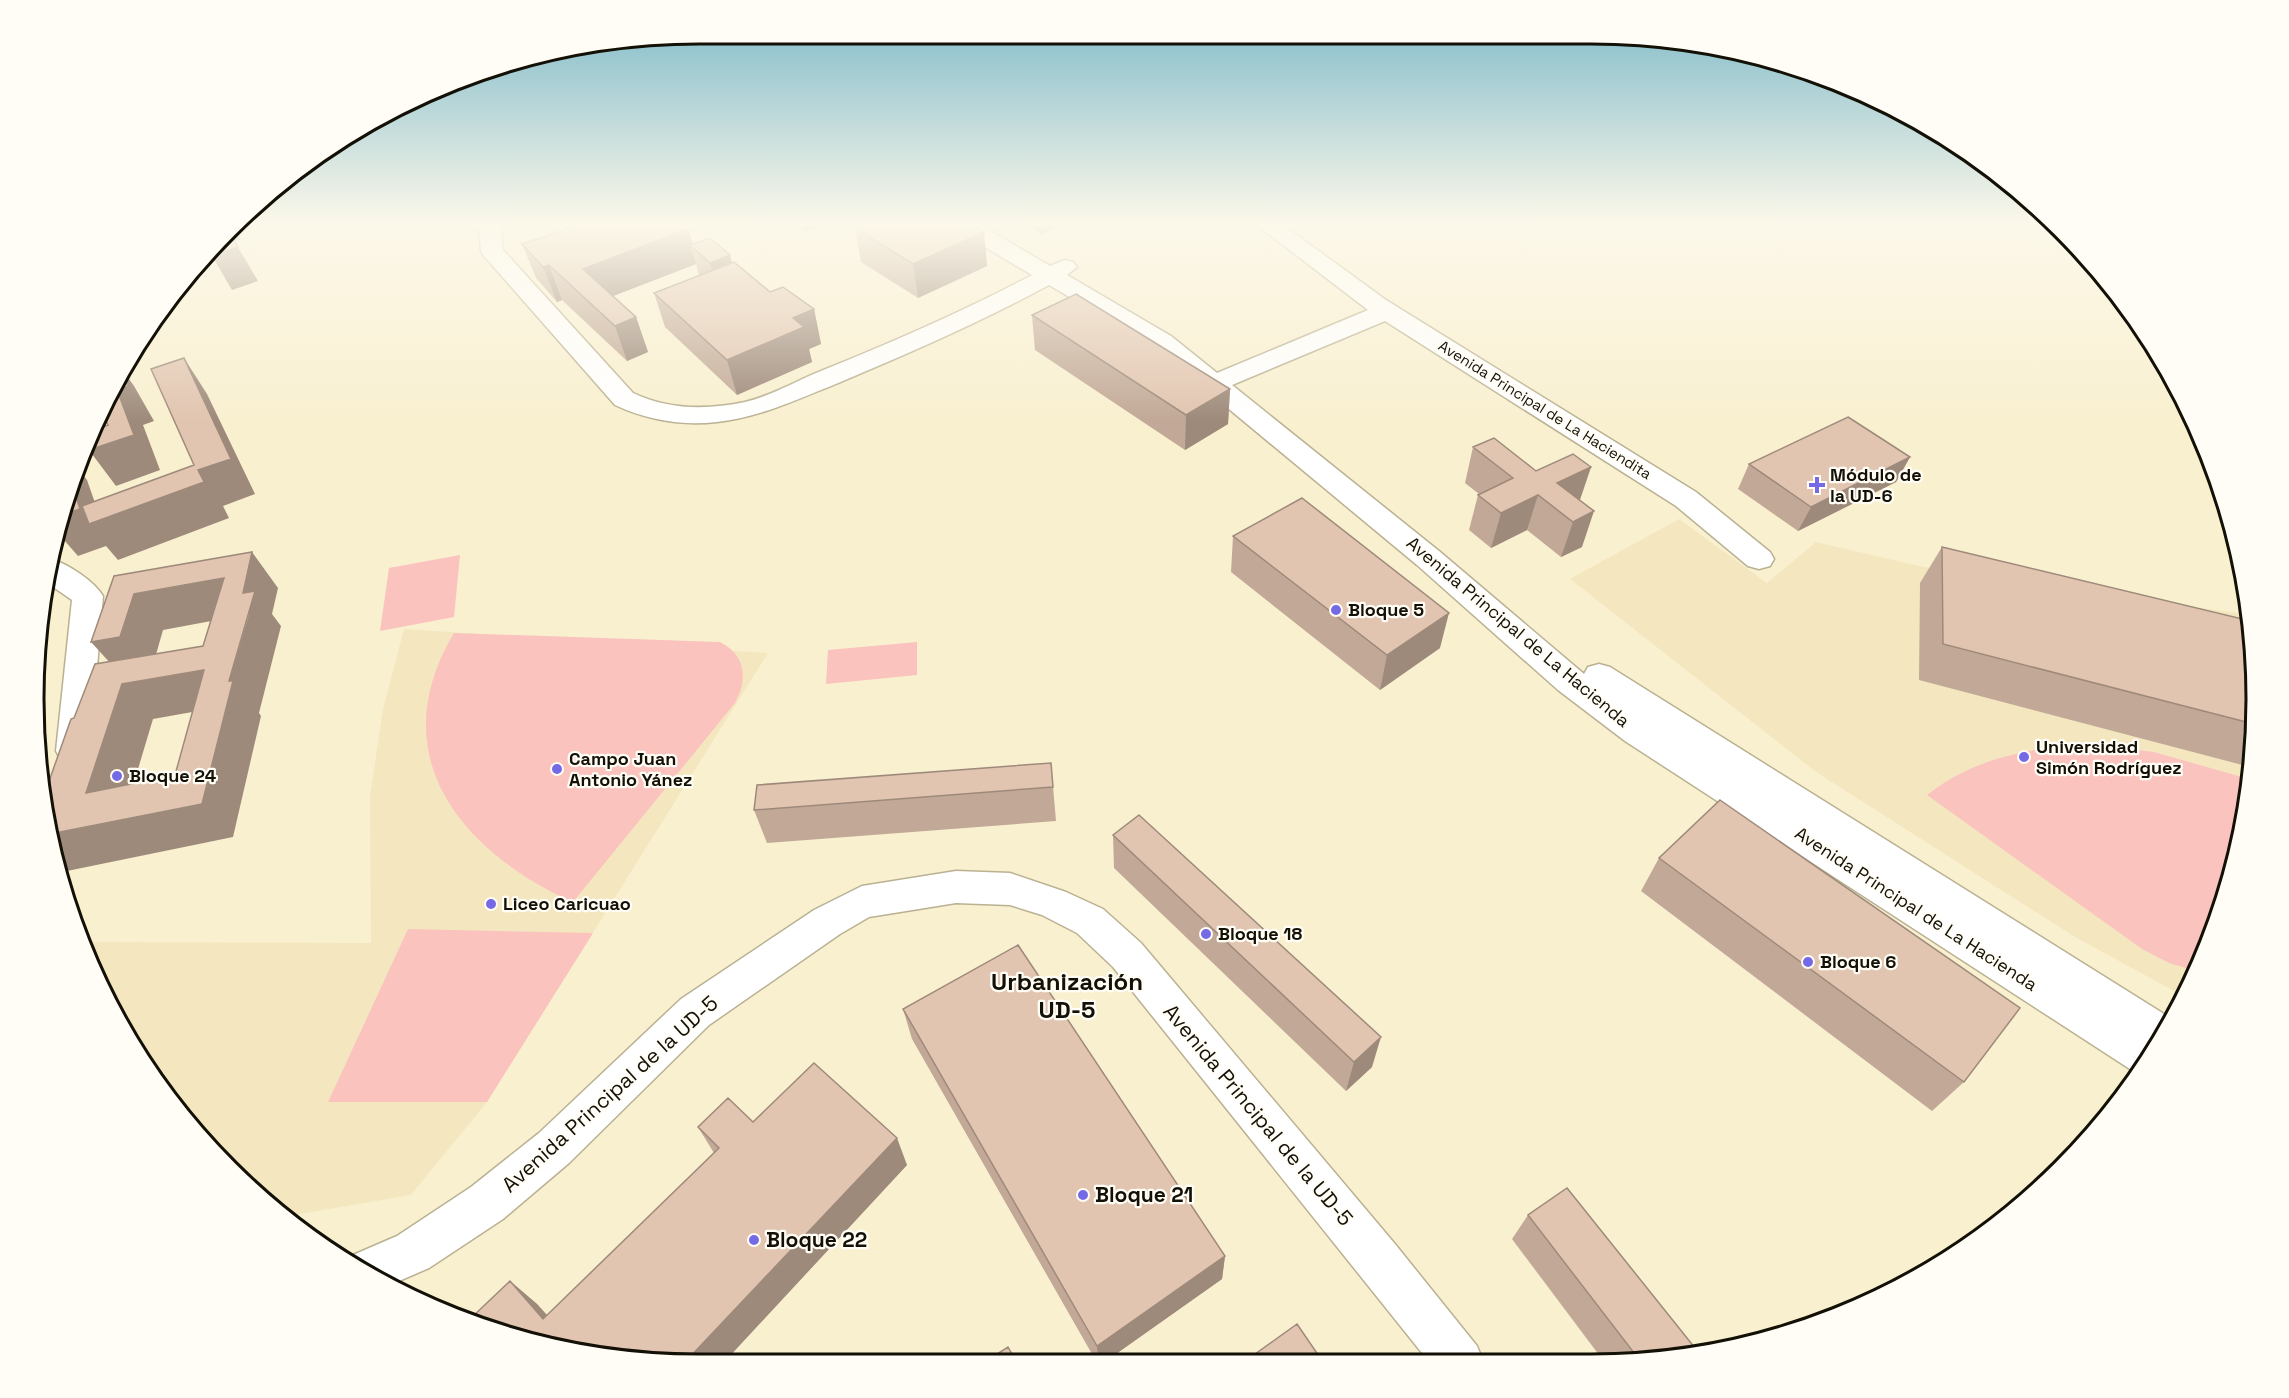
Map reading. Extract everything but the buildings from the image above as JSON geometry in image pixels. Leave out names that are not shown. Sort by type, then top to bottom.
[{"type":"street","points":[[526,290],[624,399],[646,411],[680,415],[715,414],[750,408],[776,400],[868,362],[1018,290]]},
{"type":"street","name":"Avenida Principal de La Hacienda","points":[[1087,290],[1224,379],[1415,519],[1587,668],[1617,690],[2156,1031]]},
{"type":"street","name":"Avenida Principal de La Haciendita","points":[[1358,290],[1387,311],[1686,499],[1759,559]]},
{"type":"street","points":[[1224,379],[1387,311]]},
{"type":"street","name":"Avenida Principal de La Hacienda","points":[[1224,379],[1570,681],[1638,732],[2141,1053]]},
{"type":"street","points":[[56,573],[88,596],[75,740],[66,781]]},
{"type":"street","name":"Avenida Principal de la UD-5","points":[[374,1269],[413,1251],[487,1203],[554,1148],[695,1012],[827,922],[862,902],[956,887],[1010,889],[1053,903],[1090,921],[1127,955],[1453,1354]]},
{"type":"shaded area","name":"Universidad Simón Rodríguez","points":[[1679,519],[1767,583],[1816,542],[1919,566],[2240,614],[2246,699],[2240,785],[2233,827],[2211,910],[2176,992],[2075,937],[1816,772],[1570,579]]},
{"type":"shaded area","points":[[460,555],[454,617],[380,631],[389,568]]},
{"type":"shaded area","name":"Liceo Caricuao","points":[[404,629],[768,653],[487,1102],[411,1195],[295,1215],[235,1163],[179,1098],[131,1027],[90,942],[371,943],[370,796],[383,709]]},
{"type":"shaded area","name":"Campo Juan Antonio Yánez","points":[[454,633],[720,642],[729,647],[740,661],[743,677],[735,703],[573,902],[533,881],[497,856],[467,827],[444,795],[430,759],[426,719],[434,678]]},
{"type":"shaded area","points":[[917,642],[917,675],[826,684],[828,650]]},
{"type":"shaded area","points":[[2095,745],[2154,752],[2241,777],[2233,827],[2223,869],[2211,910],[2187,968],[2169,963],[2142,949],[1927,795],[1965,771],[1985,763],[2028,751]]},
{"type":"shaded area","points":[[408,929],[593,933],[487,1102],[328,1102]]},
{"type":"place","name":"Módulo de la UD-6","points":[[1817,485]]},
{"type":"place","name":"Bloque 5","points":[[1336,610]]},
{"type":"place","name":"Universidad Simón Rodríguez","points":[[2024,757]]},
{"type":"place","name":"Campo Juan Antonio Yánez","points":[[557,769]]},
{"type":"place","name":"Bloque 24","points":[[117,776]]},
{"type":"place","name":"Liceo Caricuao","points":[[491,904]]},
{"type":"place","name":"Bloque 18","points":[[1206,934]]},
{"type":"place","name":"Bloque 6","points":[[1808,962]]},
{"type":"place","name":"Bloque 21","points":[[1083,1195]]},
{"type":"place","name":"Bloque 22","points":[[754,1240]]},
{"type":"district","name":"Urbanización UD-5","points":[[1067,996]]}]
